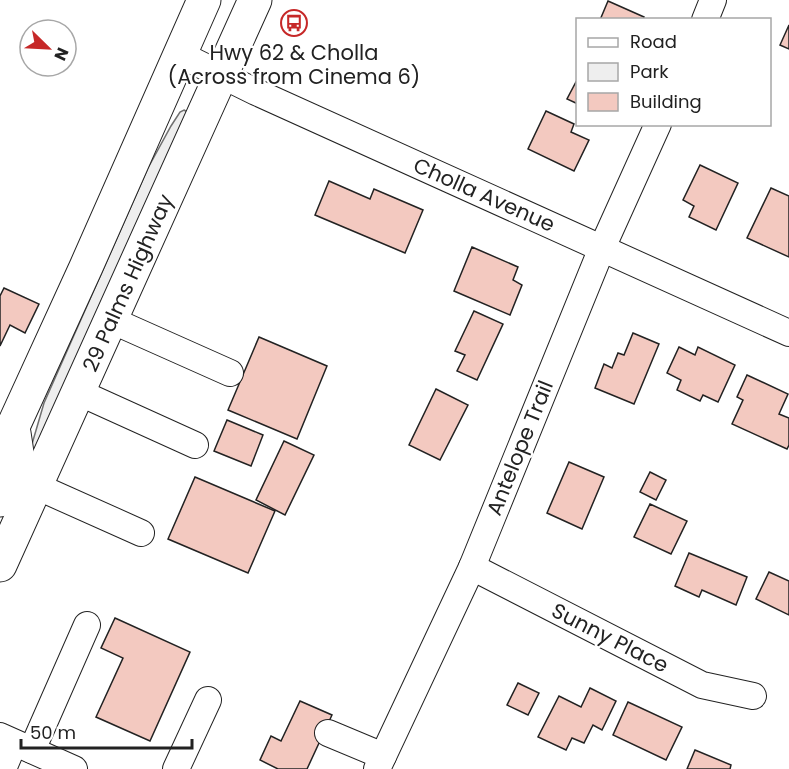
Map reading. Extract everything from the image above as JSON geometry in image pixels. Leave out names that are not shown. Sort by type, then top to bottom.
[{"type":"main road","points":[[0,455],[204,0]]},
{"type":"main road","name":"29 Palms Highway","points":[[0,565],[255,0]]},
{"type":"main road","points":[[0,500],[17,453],[14,425]]},
{"type":"street","points":[[706,18],[713,0]]},
{"type":"street","name":"Cholla Avenue","points":[[179,54],[256,92],[789,333]]},
{"type":"street","name":"Antelope Trail","points":[[380,763],[472,567],[602,248],[657,126]]},
{"type":"street","points":[[111,320],[230,373]]},
{"type":"street","points":[[78,393],[195,445]]},
{"type":"street","points":[[36,486],[141,532]]},
{"type":"street","name":"Sunny Place","points":[[472,567],[702,685],[753,696]]},
{"type":"street","points":[[3,769],[15,743],[87,625]]},
{"type":"street","points":[[176,769],[208,700]]},
{"type":"street","points":[[328,733],[380,763]]},
{"type":"street","points":[[15,743],[74,769]]},
{"type":"green space","points":[[184,110],[189,113],[0,527],[32,444],[44,403],[148,168],[171,126],[180,112]]},
{"type":"building","points":[[608,1],[644,17],[644,18],[601,18]]},
{"type":"building","points":[[789,25],[789,49],[780,45]]},
{"type":"building","points":[[576,82],[576,103],[567,99]]},
{"type":"building","points":[[546,111],[574,124],[571,132],[589,140],[574,171],[528,149]]},
{"type":"building","points":[[700,165],[738,183],[716,230],[689,217],[694,206],[683,200]]},
{"type":"building","points":[[329,181],[370,199],[374,189],[423,210],[405,253],[315,215]]},
{"type":"building","points":[[771,188],[789,196],[789,257],[747,238]]},
{"type":"building","points":[[472,247],[518,267],[513,280],[522,285],[510,315],[454,291]]},
{"type":"building","points":[[4,288],[39,304],[25,333],[10,325],[0,346],[0,296]]},
{"type":"building","points":[[474,311],[503,324],[477,380],[457,371],[465,355],[455,351]]},
{"type":"building","points":[[633,333],[659,344],[634,404],[595,388],[604,364],[612,368],[618,353],[624,355]]},
{"type":"building","points":[[259,337],[327,366],[297,439],[228,410]]},
{"type":"building","points":[[679,347],[695,355],[698,347],[735,365],[718,402],[703,395],[700,401],[677,390],[681,380],[667,373]]},
{"type":"building","points":[[747,375],[788,394],[779,414],[789,418],[787,449],[732,424],[743,400],[737,397]]},
{"type":"building","points":[[436,389],[468,405],[440,460],[409,445]]},
{"type":"building","points":[[227,420],[263,435],[251,466],[214,451]]},
{"type":"building","points":[[284,441],[314,455],[285,515],[256,500]]},
{"type":"building","points":[[569,462],[604,477],[582,529],[547,513]]},
{"type":"building","points":[[650,472],[666,480],[656,500],[640,492]]},
{"type":"building","points":[[195,477],[275,511],[248,573],[168,539]]},
{"type":"building","points":[[650,504],[687,521],[671,554],[634,537]]},
{"type":"building","points":[[689,553],[747,577],[736,605],[702,590],[699,597],[675,586]]},
{"type":"building","points":[[769,572],[789,581],[789,615],[756,599]]},
{"type":"building","points":[[115,618],[190,652],[150,741],[96,717],[123,658],[101,648]]},
{"type":"building","points":[[518,683],[539,693],[528,715],[507,705]]},
{"type":"building","points":[[590,688],[616,701],[602,730],[593,725],[584,743],[572,738],[566,750],[538,737],[559,696],[581,707]]},
{"type":"building","points":[[300,701],[332,715],[307,769],[278,769],[260,760],[271,736],[281,741]]},
{"type":"building","points":[[628,702],[682,727],[666,760],[613,735]]},
{"type":"building","points":[[695,750],[731,765],[730,769],[687,769]]},
{"type":"place","name":"Hwy 62 & Cholla (Across from Cinema 6)","points":[[294,23]]}]
